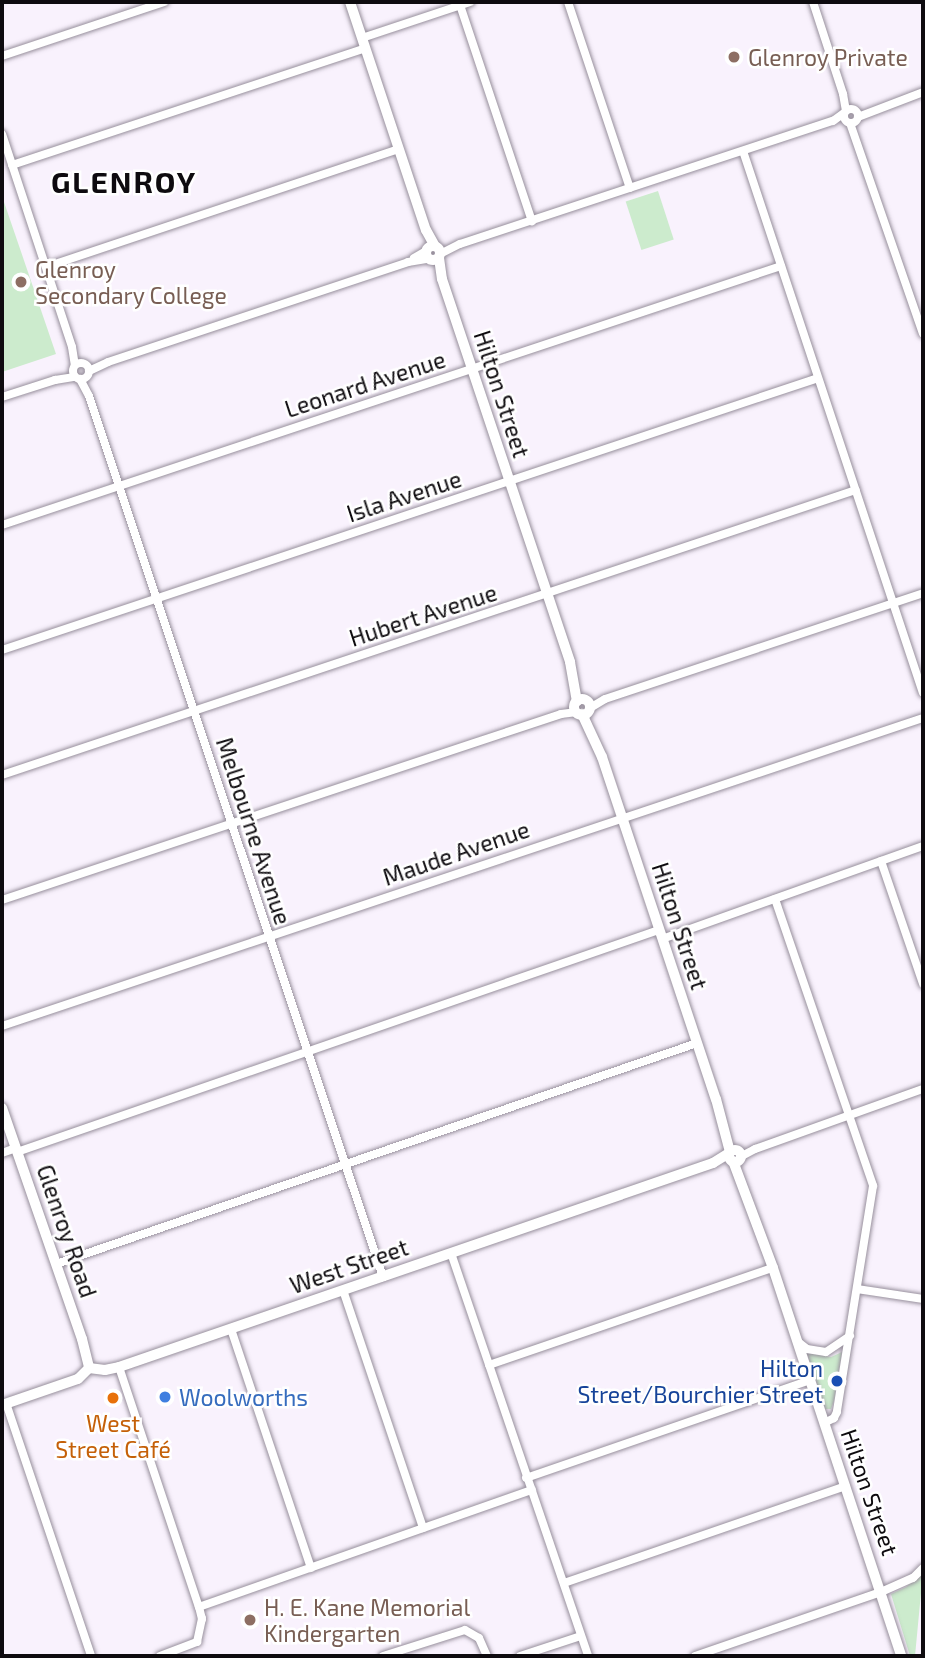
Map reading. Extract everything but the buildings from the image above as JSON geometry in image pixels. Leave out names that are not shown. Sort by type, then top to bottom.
[{"type":"street","points":[[2,56],[164,2]]},
{"type":"street","name":"Hilton Street","points":[[350,2],[901,1656]]},
{"type":"street","points":[[12,165],[364,43],[470,2]]},
{"type":"street","points":[[568,2],[630,188]]},
{"type":"street","points":[[813,2],[923,334]]},
{"type":"street","points":[[460,5],[532,221]]},
{"type":"street","points":[[2,397],[923,92]]},
{"type":"street","name":"Melbourne Avenue","points":[[2,134],[383,1277]]},
{"type":"street","points":[[46,267],[399,149]]},
{"type":"street","points":[[743,151],[923,693]]},
{"type":"street","name":"Leonard Avenue","points":[[2,525],[781,266]]},
{"type":"street","name":"Isla Avenue","points":[[2,650],[818,378]]},
{"type":"street","name":"Hubert Avenue","points":[[2,775],[856,491]]},
{"type":"street","points":[[2,900],[923,593]]},
{"type":"street","name":"Maude Avenue","points":[[2,1026],[923,718]]},
{"type":"street","points":[[2,1153],[775,899],[923,846]]},
{"type":"street","points":[[881,861],[923,984]]},
{"type":"street","points":[[775,899],[873,1186],[837,1412],[834,1418],[824,1423]]},
{"type":"street","points":[[56,1264],[697,1043]]},
{"type":"street","name":"West Street","points":[[4,1404],[78,1379],[89,1368],[105,1370],[119,1367],[923,1089]]},
{"type":"street","name":"Glenroy Road","points":[[2,1108],[89,1368]]},
{"type":"street","points":[[451,1253],[588,1656]]},
{"type":"street","points":[[489,1366],[773,1268]]},
{"type":"street","points":[[857,1289],[923,1299]]},
{"type":"street","points":[[343,1290],[423,1528]]},
{"type":"street","points":[[231,1329],[311,1567]]},
{"type":"street","points":[[797,1340],[807,1349],[827,1352],[850,1336]]},
{"type":"street","points":[[119,1367],[202,1619],[197,1642],[160,1656]]},
{"type":"street","points":[[526,1478],[810,1380]]},
{"type":"street","points":[[4,1404],[91,1656]]},
{"type":"street","points":[[564,1583],[846,1486]]},
{"type":"street","points":[[199,1607],[532,1490]]},
{"type":"street","points":[[695,1656],[881,1592],[913,1578],[923,1568]]},
{"type":"street","points":[[383,1656],[465,1630],[479,1638],[487,1656]]},
{"type":"street","points":[[520,1656],[581,1636]]},
{"type":"green space","points":[[658,191],[674,240],[641,250],[626,202]]},
{"type":"green space","name":"Glenroy Secondary College","points":[[4,202],[56,354],[2,372],[2,203]]},
{"type":"green space","points":[[842,1352],[834,1401],[831,1409],[825,1409],[807,1353],[831,1357]]},
{"type":"green space","points":[[923,1572],[915,1656],[910,1656],[891,1594],[906,1587]]},
{"type":"place","name":"Glenroy Private","points":[[734,57]]},
{"type":"place","name":"Glenroy Secondary College","points":[[21,282]]},
{"type":"place","name":"Hilton Street/Bourchier Street","points":[[837,1381]]},
{"type":"place","name":"Woolworths","points":[[165,1397]]},
{"type":"place","name":"West Street Café","points":[[113,1398]]},
{"type":"place","name":"H. E. Kane Memorial Kindergarten","points":[[250,1620]]},
{"type":"district","name":"GLENROY","points":[[124,181]]}]
